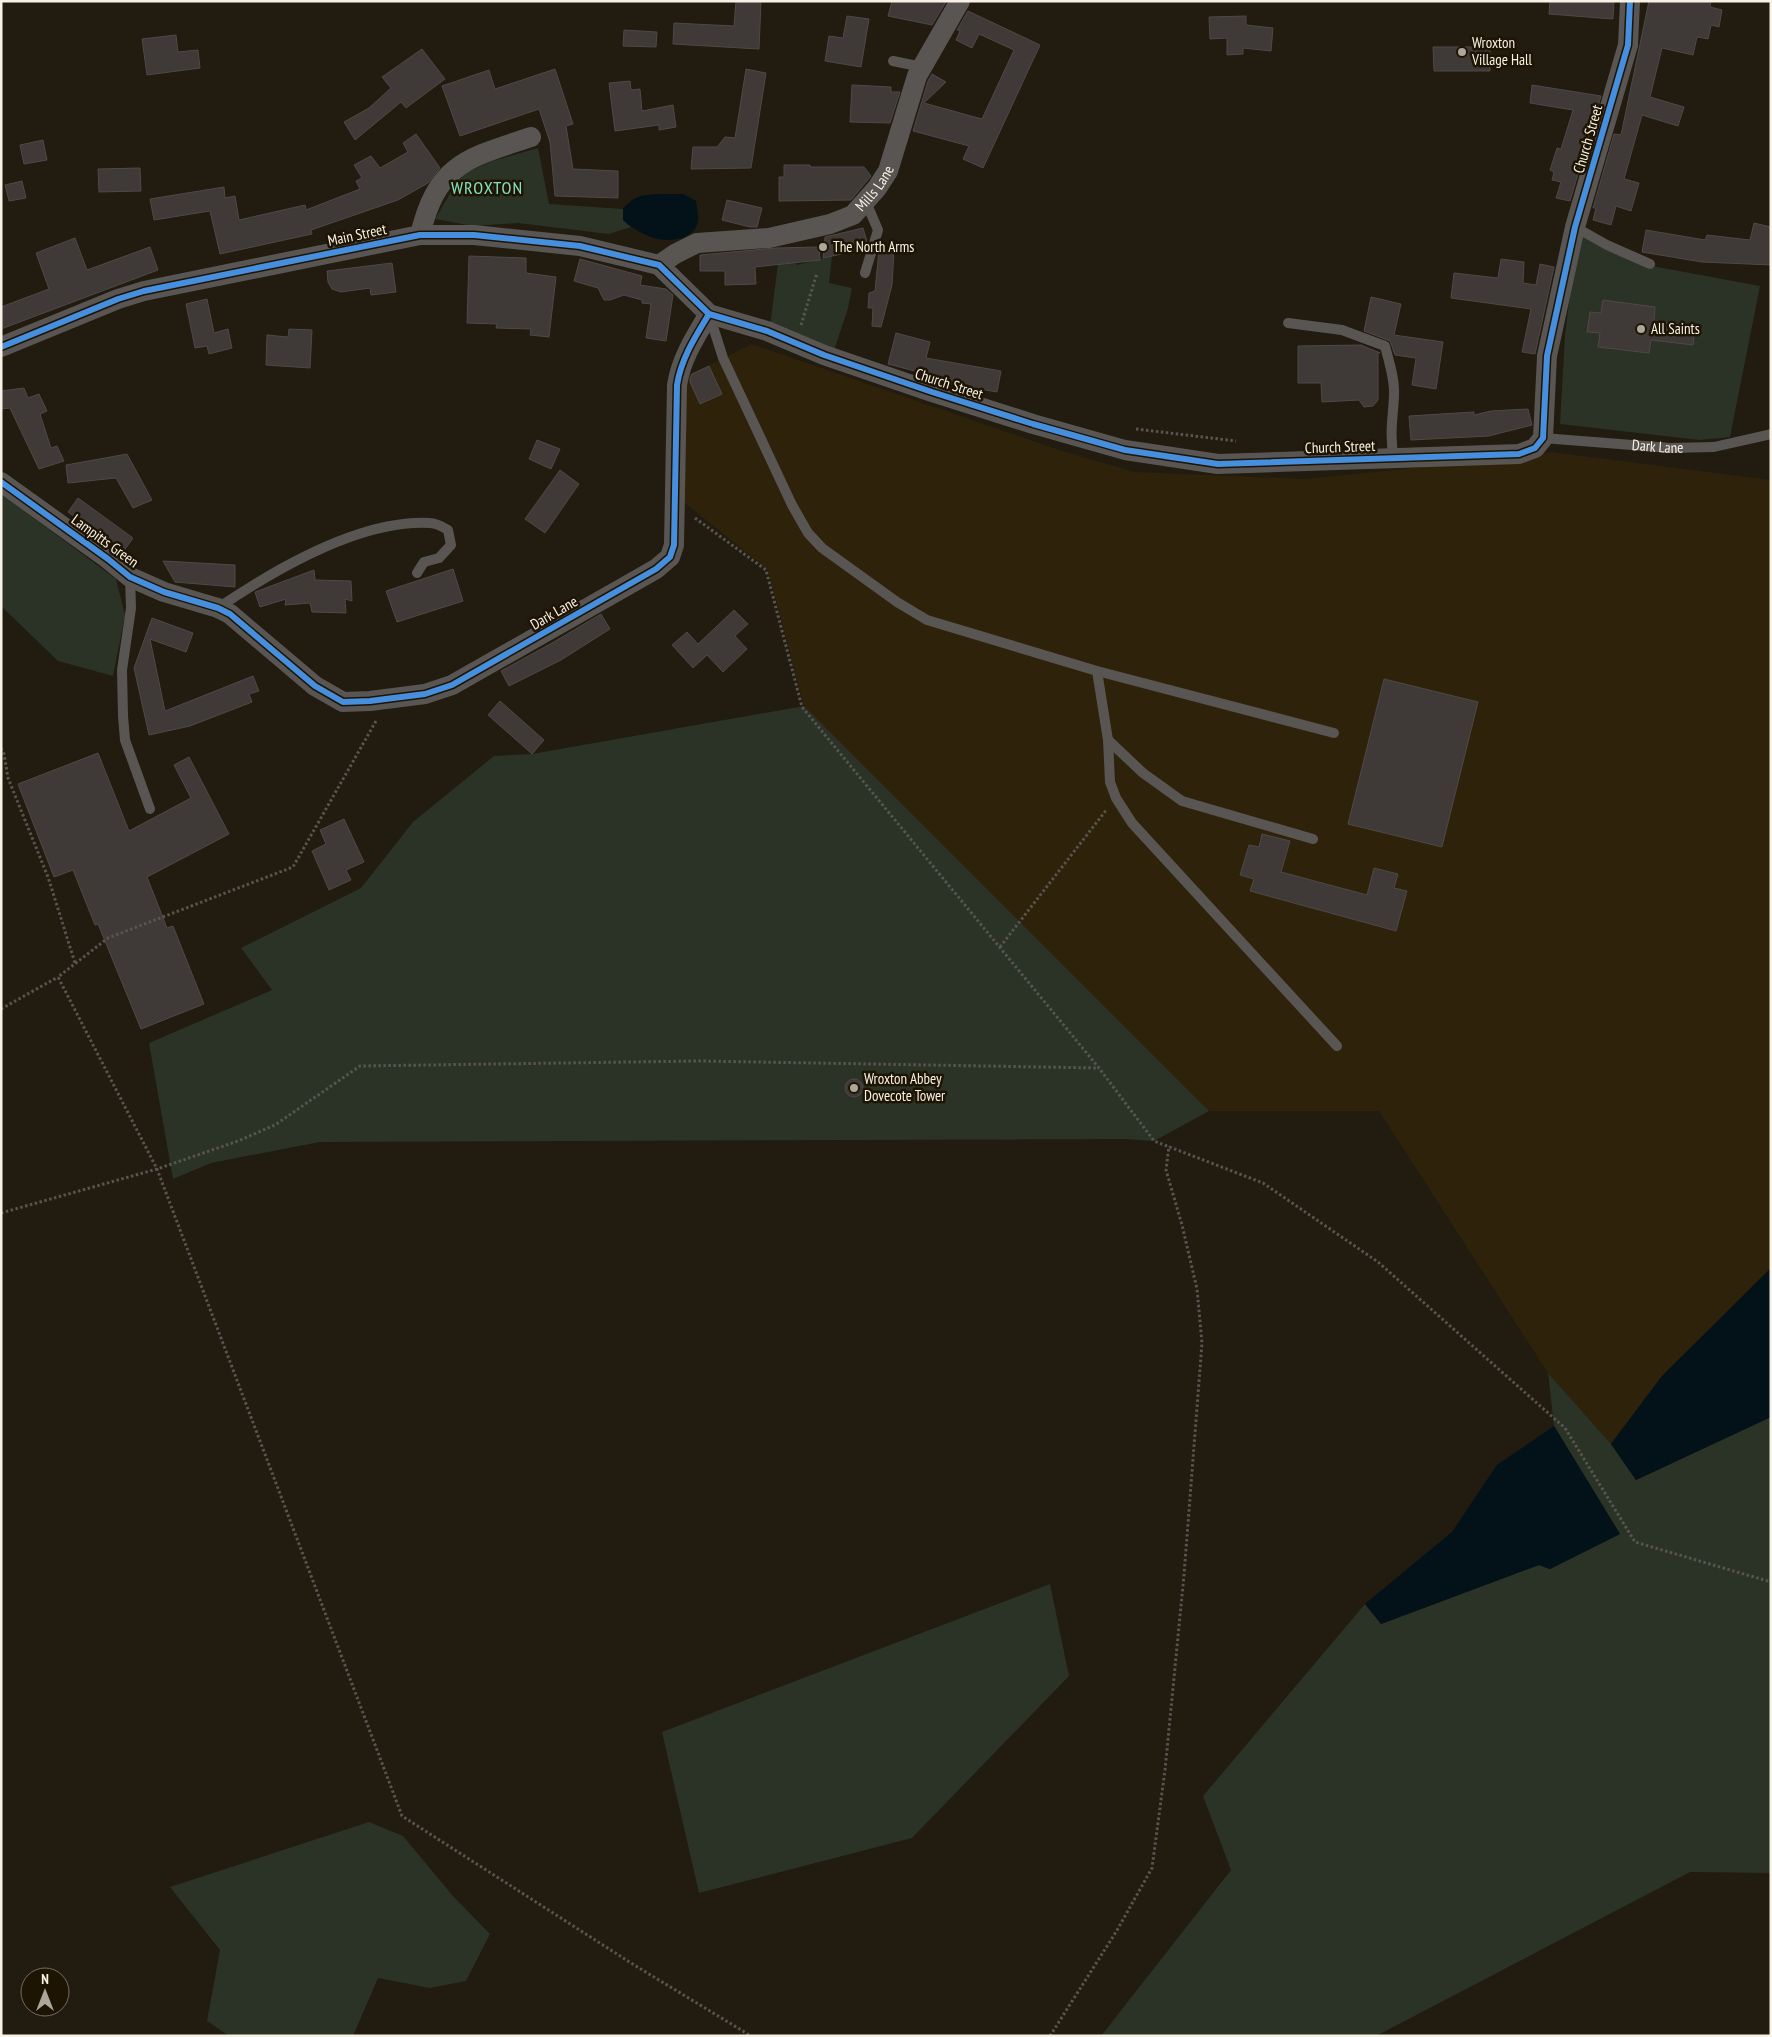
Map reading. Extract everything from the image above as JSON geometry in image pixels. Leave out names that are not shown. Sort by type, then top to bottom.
[{"type":"street","name":"Mills Lane","points":[[659,265],[674,254],[697,243],[769,238],[830,224],[853,215],[866,202],[888,171],[917,76],[960,1]]},
{"type":"street","name":"Church Street","points":[[709,314],[767,331],[824,355],[941,395],[1033,424],[1126,450],[1218,464],[1519,454],[1535,448],[1543,438],[1547,356],[1575,227],[1628,45],[1630,1]]},
{"type":"street","points":[[420,235],[426,210],[437,189],[454,169],[474,156],[531,137]]},
{"type":"street","name":"Main Street","points":[[1,347],[118,299],[144,291],[420,235],[474,235],[580,246],[659,265]]},
{"type":"street","points":[[659,265],[709,314]]},
{"type":"street","name":"Dark Lane","points":[[224,611],[315,686],[343,702],[370,702],[425,694],[452,685],[656,569],[670,557],[674,545],[677,385],[679,370],[709,314]]},
{"type":"street","name":"Lampitts Green","points":[[1,482],[130,577],[164,592],[224,611]]},
{"type":"lane","points":[[893,61],[922,67]]},
{"type":"lane","points":[[865,274],[878,230],[866,202]]},
{"type":"lane","points":[[1575,227],[1608,245],[1650,264]]},
{"type":"lane","points":[[709,314],[723,358],[792,506],[808,533],[822,548],[897,602],[927,620],[1097,671],[1334,733]]},
{"type":"lane","points":[[1288,324],[1342,330],[1385,346],[1392,374],[1394,394],[1390,428],[1394,458]]},
{"type":"lane","name":"Dark Lane","points":[[1543,438],[1670,448],[1714,447],[1771,434]]},
{"type":"lane","points":[[224,611],[287,565],[346,539],[379,529],[402,525],[432,523],[448,530],[451,545],[439,558],[424,562],[417,573]]},
{"type":"lane","points":[[130,577],[131,608],[122,670],[125,740],[150,809]]},
{"type":"lane","points":[[1097,671],[1108,740],[1110,782],[1116,798],[1132,823],[1337,1046]]},
{"type":"lane","points":[[1108,740],[1143,773],[1182,801],[1313,839]]},
{"type":"path","points":[[796,344],[817,274]]},
{"type":"path","points":[[1130,428],[1243,442]]},
{"type":"path","points":[[675,504],[766,570],[802,707],[1099,1068],[1154,1141],[1263,1183],[1378,1262],[1565,1428],[1635,1542],[1771,1582]]},
{"type":"path","points":[[1,1009],[58,977],[108,938],[293,867],[389,699]]},
{"type":"path","points":[[1,748],[4,754],[8,778],[48,877],[75,963]]},
{"type":"path","points":[[1000,947],[1116,798]]},
{"type":"path","points":[[58,977],[157,1169],[402,1816],[631,1963],[751,2036]]},
{"type":"path","points":[[1,1213],[157,1169],[238,1141],[275,1125],[360,1066],[699,1060],[1099,1068]]},
{"type":"path","points":[[1050,2036],[1116,1932],[1152,1868],[1165,1770],[1184,1575],[1202,1343],[1197,1289],[1182,1225],[1166,1170],[1169,1146]]},
{"type":"shaded area","points":[[683,194],[696,201],[698,221],[691,233],[676,239],[659,239],[636,230],[623,220],[623,209],[632,200],[645,195]]},
{"type":"shaded area","points":[[752,344],[1062,451],[1135,472],[1305,479],[1533,456],[1551,452],[1771,480],[1771,1268],[1662,1376],[1611,1444],[1548,1373],[1379,1111],[1209,1111],[804,706],[768,570],[681,500],[687,376]]},
{"type":"shaded area","points":[[1771,1268],[1771,1417],[1636,1480],[1611,1444],[1662,1376]]},
{"type":"shaded area","points":[[1554,1426],[1620,1534],[1550,1569],[1539,1565],[1381,1624],[1365,1604],[1452,1532],[1497,1465]]},
{"type":"green space","points":[[538,148],[549,204],[623,209],[623,220],[631,227],[609,234],[518,223],[473,226],[435,219],[461,175],[492,161]]},
{"type":"green space","points":[[1582,235],[1647,265],[1760,286],[1730,437],[1699,440],[1560,424],[1565,335],[1571,286]]},
{"type":"green space","points":[[832,256],[829,283],[852,288],[848,308],[834,351],[770,326],[778,264],[796,263],[797,265]]},
{"type":"green space","points":[[1,494],[116,579],[125,615],[113,676],[58,661],[1,606]]},
{"type":"green space","points":[[804,706],[1209,1111],[1154,1141],[1125,1139],[320,1142],[211,1163],[173,1179],[149,1043],[272,990],[241,948],[361,888],[413,822],[494,756],[532,754]]},
{"type":"green space","points":[[1548,1373],[1611,1444],[1636,1480],[1771,1417],[1771,1873],[1690,1872],[1376,2036],[1101,2036],[1231,1870],[1203,1796],[1365,1604],[1381,1624],[1539,1565],[1550,1569],[1620,1534],[1554,1426]]},
{"type":"green space","points":[[1050,1584],[1069,1676],[912,1838],[699,1893],[662,1732]]},
{"type":"green space","points":[[369,1822],[403,1836],[453,1896],[490,1934],[466,1981],[430,1988],[378,1978],[353,2036],[229,2036],[207,2021],[220,1950],[170,1887]]},
{"type":"building","points":[[736,1],[761,1],[759,49],[673,44],[674,23],[734,26]]},
{"type":"building","points":[[892,1],[946,2],[932,25],[888,16]]},
{"type":"building","points":[[1550,1],[1614,1],[1613,19],[1549,14]]},
{"type":"building","points":[[1649,1],[1711,1],[1710,7],[1722,10],[1719,27],[1711,25],[1708,39],[1697,37],[1693,55],[1662,48],[1650,97],[1684,107],[1678,126],[1642,115],[1624,179],[1639,183],[1631,211],[1616,206],[1611,225],[1593,220],[1596,208],[1593,208],[1614,134],[1621,135]]},
{"type":"building","points":[[968,11],[1040,45],[983,168],[963,159],[969,146],[913,131],[928,81],[932,74],[946,82],[924,103],[982,119],[1014,50],[979,34],[972,48],[956,40],[960,31],[957,30]]},
{"type":"building","points":[[847,16],[869,19],[861,67],[825,61],[829,36],[843,38]]},
{"type":"building","points":[[1246,16],[1246,25],[1273,28],[1271,51],[1243,48],[1243,54],[1227,55],[1227,38],[1210,39],[1209,17]]},
{"type":"building","points":[[624,30],[657,32],[656,47],[623,46]]},
{"type":"building","points":[[176,35],[178,52],[198,50],[200,68],[147,75],[142,39]]},
{"type":"building","name":"Wroxton Village Hall","points":[[1433,47],[1490,47],[1490,71],[1434,71]]},
{"type":"building","points":[[422,49],[445,79],[406,108],[401,102],[355,140],[344,122],[369,108],[391,88],[382,77]]},
{"type":"building","points":[[555,69],[573,124],[566,126],[573,169],[618,171],[618,198],[555,196],[550,142],[539,109],[460,136],[442,86],[489,70],[495,89]]},
{"type":"building","points":[[746,69],[766,73],[751,168],[691,169],[693,147],[717,147],[725,137],[735,138]]},
{"type":"building","points":[[630,81],[631,90],[640,89],[642,111],[673,105],[676,127],[659,130],[659,125],[615,131],[609,83]]},
{"type":"building","points":[[852,85],[891,87],[891,92],[900,92],[890,123],[850,122]]},
{"type":"building","points":[[1532,85],[1601,96],[1570,201],[1556,198],[1561,182],[1552,180],[1554,172],[1550,170],[1557,148],[1561,149],[1573,110],[1530,103]]},
{"type":"building","points":[[416,134],[440,168],[428,183],[398,200],[311,230],[312,234],[220,254],[210,211],[154,220],[150,199],[224,187],[225,198],[235,196],[239,220],[305,205],[306,210],[360,189],[356,181],[362,178],[354,165],[371,156],[380,168],[408,152],[403,143]]},
{"type":"building","points":[[43,140],[47,160],[24,164],[20,145]]},
{"type":"building","points":[[784,165],[864,167],[871,176],[851,200],[779,201],[779,177],[784,177]]},
{"type":"building","points":[[140,168],[141,191],[99,192],[98,169]]},
{"type":"building","points":[[22,181],[26,198],[9,201],[5,185]]},
{"type":"building","points":[[727,200],[762,208],[757,227],[722,220]]},
{"type":"building","points":[[1754,223],[1771,227],[1771,265],[1702,262],[1642,252],[1646,230],[1705,240],[1707,235],[1750,240]]},
{"type":"building","points":[[863,228],[867,242],[865,249],[823,258],[825,237]]},
{"type":"building","points":[[75,238],[87,270],[150,247],[158,270],[1,329],[1,307],[49,289],[36,253]]},
{"type":"building","points":[[819,247],[820,260],[755,267],[756,284],[725,285],[725,271],[700,271],[700,255],[776,248]]},
{"type":"building","points":[[879,250],[894,251],[892,285],[881,327],[872,326],[873,308],[868,308],[869,293],[875,291]]},
{"type":"building","points":[[469,256],[526,258],[526,273],[556,277],[549,337],[530,335],[531,329],[496,328],[497,324],[467,323]]},
{"type":"building","points":[[580,259],[642,276],[640,285],[666,289],[673,295],[666,341],[646,338],[651,304],[642,303],[642,300],[624,295],[604,300],[598,288],[574,281]]},
{"type":"building","points":[[1501,259],[1524,262],[1523,283],[1536,285],[1540,264],[1554,267],[1535,354],[1522,352],[1531,309],[1451,298],[1454,273],[1498,278]]},
{"type":"building","points":[[392,263],[396,292],[371,295],[370,288],[341,292],[332,289],[328,282],[327,271]]},
{"type":"building","points":[[1371,297],[1401,304],[1394,335],[1443,342],[1436,389],[1412,385],[1416,358],[1395,355],[1390,341],[1364,331]]},
{"type":"building","points":[[207,299],[214,333],[228,329],[232,348],[209,354],[207,346],[195,348],[186,304]]},
{"type":"building","name":"All Saints","points":[[1603,300],[1655,307],[1654,321],[1695,326],[1693,345],[1651,340],[1649,353],[1598,347],[1600,333],[1587,332],[1590,312],[1601,313]]},
{"type":"building","points":[[289,329],[312,330],[310,368],[266,365],[267,335],[288,337]]},
{"type":"building","points":[[896,333],[930,342],[926,358],[1001,371],[997,392],[945,383],[945,379],[888,364]]},
{"type":"building","points":[[1361,345],[1378,352],[1378,400],[1373,406],[1364,407],[1359,400],[1322,402],[1321,383],[1298,383],[1298,346]]},
{"type":"building","points":[[709,366],[722,394],[700,404],[690,378],[692,374]]},
{"type":"building","points":[[24,388],[28,398],[39,394],[47,411],[40,414],[51,448],[57,446],[64,461],[39,469],[10,408],[1,409],[1,391]]},
{"type":"building","points":[[1528,409],[1532,425],[1489,436],[1411,440],[1409,416],[1474,412],[1474,415],[1491,411]]},
{"type":"building","points":[[537,440],[560,449],[551,469],[529,459]]},
{"type":"building","points":[[127,454],[152,500],[133,508],[116,478],[68,483],[66,465]]},
{"type":"building","points":[[560,470],[579,484],[545,533],[525,519]]},
{"type":"building","points":[[78,498],[133,538],[123,552],[68,512]]},
{"type":"building","points":[[163,561],[235,565],[235,587],[175,582]]},
{"type":"building","points":[[453,569],[463,601],[397,622],[386,591]]},
{"type":"building","points":[[314,570],[315,580],[351,581],[352,601],[345,599],[346,613],[312,612],[310,603],[285,605],[286,599],[260,607],[255,592]]},
{"type":"building","points":[[734,610],[748,624],[735,636],[747,649],[723,672],[707,655],[693,668],[672,645],[687,632],[698,644]]},
{"type":"building","points":[[601,614],[610,629],[561,660],[509,686],[501,671]]},
{"type":"building","points":[[152,618],[193,633],[186,652],[150,639],[165,711],[253,676],[259,691],[249,694],[252,702],[190,726],[149,735],[134,668]]},
{"type":"building","points":[[1384,679],[1478,702],[1442,847],[1348,824]]},
{"type":"building","points":[[500,701],[544,740],[532,754],[488,715]]},
{"type":"building","points":[[98,753],[129,831],[191,798],[174,765],[189,757],[229,834],[147,877],[167,928],[173,926],[204,1004],[141,1029],[98,924],[95,925],[73,870],[54,877],[18,784]]},
{"type":"building","points":[[344,819],[364,862],[346,870],[351,880],[329,890],[312,851],[326,844],[320,830]]},
{"type":"building","points":[[1262,834],[1290,841],[1281,872],[1367,895],[1374,868],[1398,874],[1394,888],[1407,891],[1396,931],[1250,891],[1254,879],[1240,875],[1249,845],[1259,847]]},
{"type":"building","name":"Wroxton Abbey Dovecote Tower","points":[[854,1079],[860,1082],[863,1088],[860,1094],[854,1097],[848,1094],[845,1088],[848,1082]]},
{"type":"cycle path","points":[[1,347],[118,299],[144,291],[420,235],[474,235],[580,246],[659,265],[709,314],[767,331],[824,355],[932,392],[1033,424],[1125,450],[1218,464],[1519,454],[1535,448],[1543,438],[1547,356],[1575,227],[1628,45],[1630,1]]},
{"type":"cycle path","points":[[1,482],[130,577],[164,592],[218,608],[230,614],[315,686],[343,702],[370,701],[425,694],[452,685],[656,569],[670,557],[674,545],[677,385],[685,357],[709,314]]},
{"type":"place","name":"Wroxton Village Hall","points":[[1462,52]]},
{"type":"place","name":"The North Arms","points":[[823,247]]},
{"type":"place","name":"All Saints","points":[[1641,329]]},
{"type":"place","name":"Wroxton Abbey Dovecote Tower","points":[[854,1088]]},
{"type":"district","name":"WROXTON","points":[[487,188]]}]
